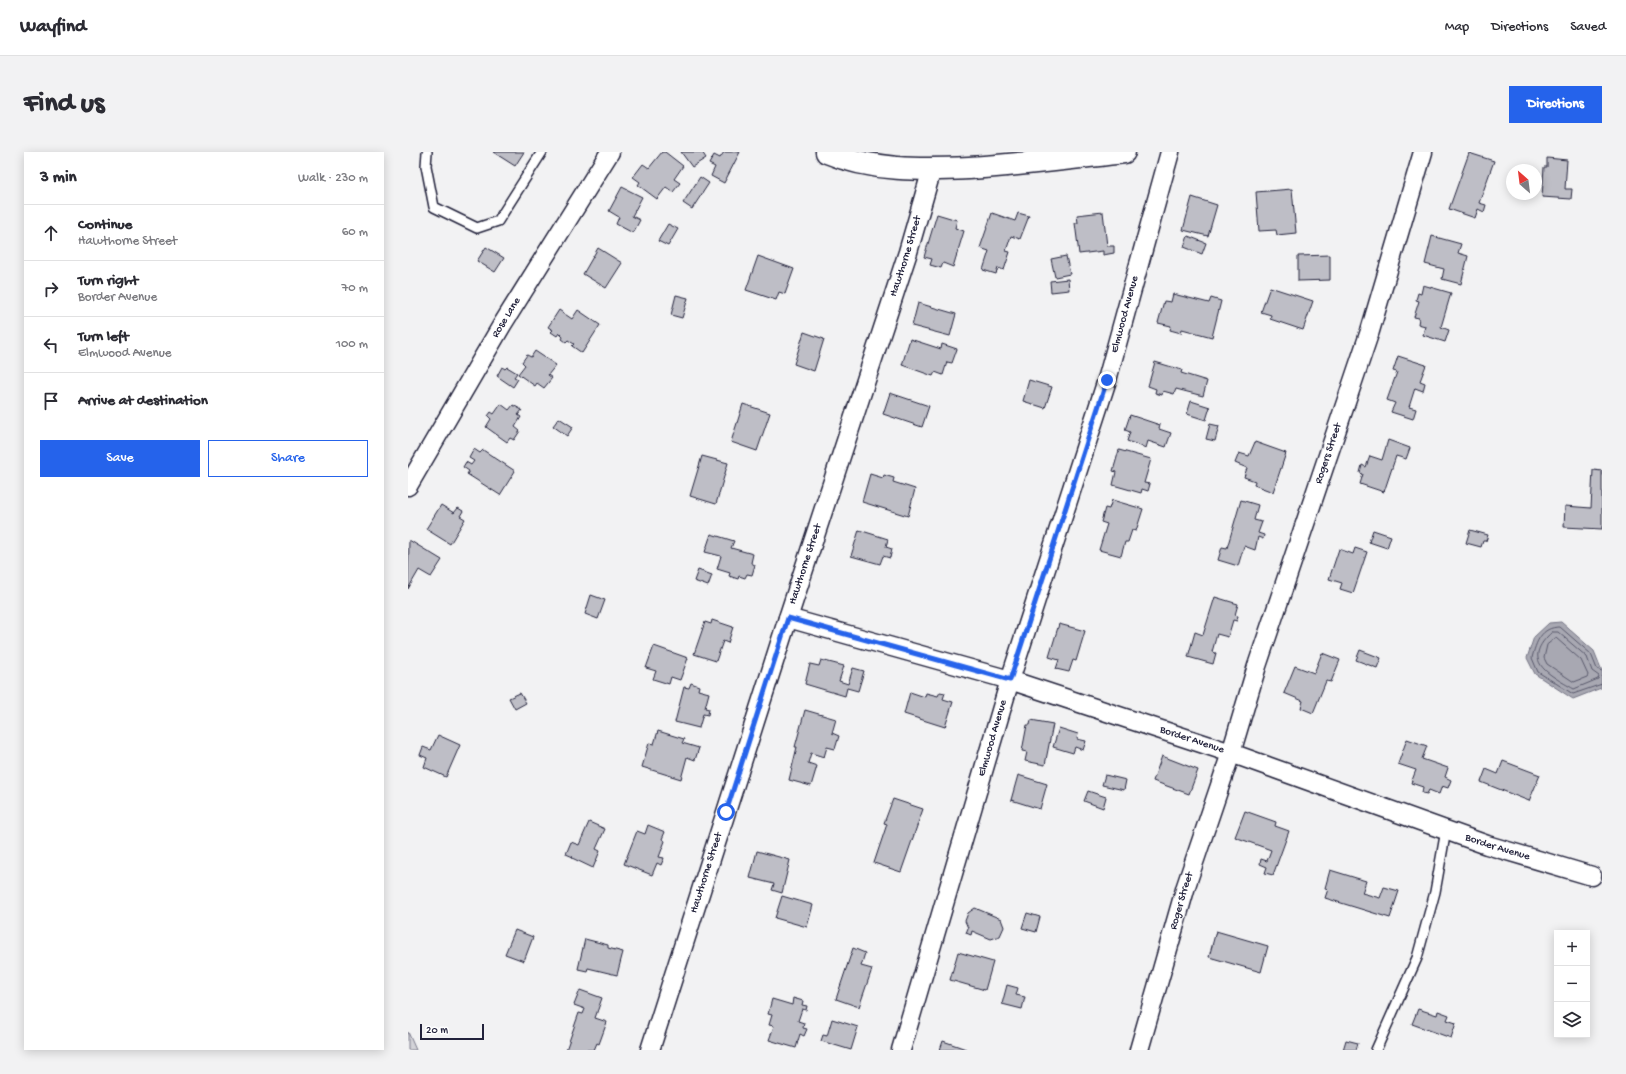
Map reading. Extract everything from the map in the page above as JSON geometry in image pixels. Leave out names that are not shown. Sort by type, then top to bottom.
[{"type":"street","name":"Rose Lane","points":[[408,486],[498,332],[610,152]]},
{"type":"street","points":[[827,152],[850,160],[873,165],[932,169],[999,166],[1124,152]]},
{"type":"street","name":"Elmwood Avenue","points":[[901,1050],[1010,680],[1107,380],[1170,152]]},
{"type":"street","name":"Rogers Street","points":[[1230,753],[1257,666],[1370,331],[1423,152]]},
{"type":"street","name":"Hawthorne Street","points":[[650,1050],[788,618],[908,252],[932,169]]},
{"type":"street","name":"Border Avenue","points":[[788,618],[1010,680],[1230,753],[1487,845],[1592,876]]},
{"type":"street","name":"Roger Street","points":[[1139,1050],[1186,886],[1230,753]]},
{"type":"lane","points":[[427,152],[426,166],[434,207],[477,228],[498,221],[542,152]]},
{"type":"lane","points":[[1376,1050],[1417,958],[1435,892],[1446,830]]},
{"type":"shaded area","points":[[408,1032],[416,1050],[408,1050]]},
{"type":"water","points":[[1561,622],[1594,651],[1602,671],[1601,688],[1573,699],[1535,674],[1527,658],[1534,637],[1549,623]]},
{"type":"building","points":[[493,152],[524,152],[515,166]]},
{"type":"building","points":[[662,152],[665,152],[683,166],[674,179],[680,183],[673,192],[666,187],[657,199],[638,185],[640,182],[633,177],[643,164],[649,168]]},
{"type":"building","points":[[681,152],[702,152],[706,158],[692,167]]},
{"type":"building","points":[[724,152],[740,152],[724,183],[711,176],[715,167],[709,164],[714,155],[720,158]]},
{"type":"building","points":[[1469,153],[1494,161],[1479,203],[1486,205],[1484,212],[1478,209],[1475,218],[1449,209]]},
{"type":"building","points":[[1547,158],[1567,160],[1565,189],[1572,189],[1571,199],[1542,197],[1544,167],[1547,167]]},
{"type":"building","points":[[700,177],[709,183],[692,209],[683,203]]},
{"type":"building","points":[[622,187],[642,197],[632,216],[640,220],[633,233],[616,224],[619,217],[609,211]]},
{"type":"building","points":[[1292,189],[1296,233],[1277,235],[1276,230],[1259,231],[1256,192]]},
{"type":"building","points":[[1192,197],[1217,205],[1208,236],[1183,230]]},
{"type":"building","points":[[1103,212],[1107,246],[1114,246],[1114,253],[1103,255],[1103,251],[1079,254],[1075,223],[1078,223],[1077,215]]},
{"type":"building","points":[[992,213],[1015,221],[1018,213],[1029,216],[1020,239],[1011,236],[1006,251],[1010,252],[1004,270],[998,268],[996,274],[983,270],[989,251],[980,248]]},
{"type":"building","points":[[937,214],[957,220],[955,228],[964,231],[953,267],[943,263],[941,268],[930,265],[932,259],[924,257]]},
{"type":"building","points":[[668,224],[678,229],[668,246],[658,241]]},
{"type":"building","points":[[1188,236],[1206,243],[1202,254],[1184,247]]},
{"type":"building","points":[[1432,236],[1461,244],[1458,253],[1468,256],[1461,284],[1442,279],[1444,269],[1425,264]]},
{"type":"building","points":[[486,247],[504,258],[495,272],[477,261]]},
{"type":"building","points":[[598,248],[622,263],[606,288],[583,274]]},
{"type":"building","points":[[1330,255],[1330,280],[1298,281],[1298,256]]},
{"type":"building","points":[[758,256],[794,269],[785,294],[779,292],[776,300],[746,290]]},
{"type":"building","points":[[1066,256],[1070,274],[1055,277],[1051,259]]},
{"type":"building","points":[[1068,279],[1069,290],[1051,292],[1050,281]]},
{"type":"building","points":[[1423,285],[1451,293],[1441,327],[1449,330],[1445,342],[1423,335],[1425,326],[1418,324],[1419,318],[1414,317],[1419,301],[1416,300],[1418,293],[1421,294]]},
{"type":"building","points":[[1270,287],[1313,301],[1303,330],[1270,319],[1271,315],[1261,312]]},
{"type":"building","points":[[1173,294],[1209,303],[1211,298],[1221,301],[1212,337],[1182,329],[1181,333],[1170,330],[1171,326],[1158,323],[1164,301],[1171,302]]},
{"type":"building","points":[[676,295],[688,298],[682,318],[671,315]]},
{"type":"building","points":[[918,303],[956,314],[950,336],[912,326]]},
{"type":"building","points":[[559,310],[572,319],[578,310],[600,325],[582,353],[572,346],[574,344],[568,340],[566,342],[562,339],[563,337],[559,333],[557,336],[551,332],[553,330],[548,327]]},
{"type":"building","points":[[804,332],[824,339],[814,371],[794,364]]},
{"type":"building","points":[[910,339],[941,349],[942,344],[957,349],[952,363],[947,362],[943,375],[935,372],[933,376],[902,365]]},
{"type":"building","points":[[535,351],[556,365],[548,375],[552,378],[544,388],[537,383],[535,386],[518,374],[525,365],[522,362],[527,355],[531,357]]},
{"type":"building","points":[[1398,356],[1426,365],[1420,381],[1425,383],[1423,391],[1415,388],[1409,407],[1416,409],[1413,419],[1391,412],[1395,403],[1387,400],[1397,372],[1393,371]]},
{"type":"building","points":[[1155,362],[1182,370],[1181,373],[1207,381],[1203,396],[1176,389],[1174,394],[1163,391],[1162,395],[1155,393],[1156,389],[1148,386]]},
{"type":"building","points":[[502,367],[505,369],[507,367],[517,373],[514,377],[518,379],[513,387],[497,376]]},
{"type":"building","points":[[1029,380],[1052,387],[1045,408],[1023,401]]},
{"type":"building","points":[[890,393],[929,406],[922,427],[883,414]]},
{"type":"building","points":[[1191,401],[1210,407],[1206,420],[1187,414]]},
{"type":"building","points":[[501,404],[509,410],[513,405],[522,410],[518,415],[521,417],[515,427],[520,431],[514,440],[510,438],[507,442],[486,427],[491,419],[488,416],[491,412],[494,414]]},
{"type":"building","points":[[743,404],[770,413],[757,451],[731,442]]},
{"type":"building","points":[[1130,415],[1160,425],[1159,429],[1171,433],[1166,447],[1148,441],[1146,448],[1127,441],[1130,432],[1125,430]]},
{"type":"building","points":[[559,418],[573,427],[567,436],[553,426]]},
{"type":"building","points":[[1210,424],[1219,426],[1215,441],[1206,439]]},
{"type":"building","points":[[1388,440],[1410,448],[1406,459],[1396,456],[1384,492],[1360,484],[1363,474],[1360,473],[1362,465],[1366,467],[1370,456],[1382,460]]},
{"type":"building","points":[[1255,442],[1286,453],[1273,492],[1254,485],[1255,481],[1244,477],[1247,468],[1235,463],[1239,453],[1249,456]]},
{"type":"building","points":[[474,449],[480,453],[483,450],[515,471],[500,495],[467,474],[469,471],[463,467],[466,462],[471,465],[474,461],[469,458]]},
{"type":"building","points":[[1119,450],[1151,459],[1144,483],[1150,484],[1148,491],[1142,489],[1141,493],[1113,485],[1116,472],[1113,471]]},
{"type":"building","points":[[702,456],[728,463],[716,504],[690,496]]},
{"type":"building","points":[[1593,470],[1602,471],[1602,529],[1564,527],[1565,506],[1591,508]]},
{"type":"building","points":[[870,474],[883,478],[884,475],[894,478],[893,482],[915,489],[908,516],[862,502]]},
{"type":"building","points":[[1112,500],[1143,509],[1136,531],[1132,530],[1128,542],[1125,542],[1121,556],[1099,550],[1107,524],[1101,522],[1105,508],[1109,509]]},
{"type":"building","points":[[1241,500],[1258,505],[1254,520],[1262,522],[1258,533],[1264,535],[1263,539],[1258,537],[1255,550],[1244,546],[1238,566],[1218,560],[1222,547],[1227,548]]},
{"type":"building","points":[[441,505],[454,513],[458,508],[463,511],[460,516],[465,519],[450,544],[426,529]]},
{"type":"building","points":[[859,530],[888,539],[886,547],[892,549],[890,558],[883,556],[880,564],[851,556]]},
{"type":"building","points":[[1373,530],[1391,536],[1387,548],[1369,542]]},
{"type":"building","points":[[1470,530],[1488,535],[1486,541],[1483,541],[1481,547],[1466,543]]},
{"type":"building","points":[[711,534],[734,541],[731,548],[753,554],[751,563],[755,565],[752,575],[747,574],[745,578],[739,576],[738,579],[729,576],[730,573],[717,569],[721,556],[705,552]]},
{"type":"building","points":[[409,540],[442,560],[431,577],[419,570],[408,589]]},
{"type":"building","points":[[1355,548],[1367,552],[1353,593],[1340,589],[1342,583],[1329,579],[1339,549],[1353,554]]},
{"type":"building","points":[[698,570],[712,575],[708,586],[694,581]]},
{"type":"building","points":[[591,595],[605,600],[598,619],[585,614]]},
{"type":"building","points":[[1215,597],[1238,604],[1235,615],[1238,616],[1237,621],[1233,620],[1228,637],[1217,634],[1212,652],[1216,653],[1213,664],[1188,657],[1195,632],[1203,635]]},
{"type":"building","points":[[712,620],[733,627],[728,643],[723,641],[716,661],[694,654],[705,622],[711,624]]},
{"type":"building","points":[[1059,624],[1085,631],[1076,661],[1073,660],[1069,672],[1056,669],[1059,660],[1049,657]]},
{"type":"building","points":[[654,646],[688,658],[680,680],[671,677],[669,684],[653,679],[656,671],[646,668]]},
{"type":"building","points":[[1360,650],[1381,658],[1377,668],[1356,660]]},
{"type":"building","points":[[1322,653],[1340,660],[1331,682],[1326,681],[1313,713],[1301,708],[1303,701],[1284,693],[1295,666],[1314,673]]},
{"type":"building","points":[[821,660],[844,666],[839,681],[848,684],[853,668],[864,671],[858,691],[847,688],[845,696],[805,684],[810,664],[819,666]]},
{"type":"building","points":[[691,683],[699,686],[698,690],[709,693],[705,708],[709,709],[708,715],[703,714],[699,728],[675,722],[684,687],[689,688]]},
{"type":"building","points":[[910,692],[925,697],[926,693],[938,696],[940,692],[945,693],[943,699],[953,702],[945,727],[904,714]]},
{"type":"building","points":[[520,693],[526,703],[515,709],[509,698]]},
{"type":"building","points":[[805,710],[836,719],[832,733],[839,736],[835,749],[827,747],[824,757],[811,753],[808,763],[817,766],[811,786],[789,780],[797,747],[795,747]]},
{"type":"building","points":[[1031,720],[1053,724],[1045,765],[1025,761],[1027,752],[1022,751],[1027,725],[1030,725]]},
{"type":"building","points":[[1059,728],[1078,734],[1077,739],[1086,741],[1083,750],[1075,747],[1073,753],[1053,747]]},
{"type":"building","points":[[658,731],[684,739],[682,743],[699,748],[695,760],[687,757],[681,779],[642,767],[649,743],[654,744]]},
{"type":"building","points":[[438,735],[460,745],[446,777],[424,767],[427,758],[420,755],[423,747],[431,750]]},
{"type":"building","points":[[1407,739],[1427,746],[1422,759],[1448,768],[1445,777],[1451,780],[1448,788],[1442,786],[1439,794],[1429,790],[1427,794],[1422,793],[1423,787],[1411,783],[1416,770],[1398,764]]},
{"type":"building","points":[[1162,756],[1198,770],[1189,794],[1153,781]]},
{"type":"building","points":[[1503,761],[1540,775],[1529,801],[1481,782],[1486,769],[1498,774]]},
{"type":"building","points":[[1018,775],[1047,784],[1040,809],[1011,800]]},
{"type":"building","points":[[1105,775],[1126,780],[1124,790],[1102,785]]},
{"type":"building","points":[[1088,791],[1106,797],[1103,808],[1084,801]]},
{"type":"building","points":[[893,799],[923,809],[901,872],[874,863],[887,824],[884,823]]},
{"type":"building","points":[[1245,811],[1276,822],[1275,826],[1289,831],[1273,875],[1265,873],[1267,867],[1260,864],[1261,859],[1267,861],[1271,850],[1235,837]]},
{"type":"building","points":[[589,822],[605,829],[596,849],[600,851],[593,868],[566,854],[571,842],[579,845]]},
{"type":"building","points":[[648,825],[665,832],[662,839],[665,841],[659,857],[664,858],[661,865],[657,863],[652,875],[624,864],[637,831],[645,834]]},
{"type":"building","points":[[757,851],[790,860],[782,893],[772,890],[774,884],[750,878]]},
{"type":"building","points":[[1330,870],[1366,881],[1362,893],[1380,898],[1384,887],[1399,891],[1390,918],[1325,898],[1328,889],[1325,888]]},
{"type":"building","points":[[782,896],[813,905],[807,927],[775,918]]},
{"type":"building","points":[[975,908],[1001,919],[1004,927],[1000,936],[991,939],[972,931],[971,935],[966,933],[968,928],[965,921],[968,913]]},
{"type":"building","points":[[1027,913],[1040,917],[1036,932],[1022,928]]},
{"type":"building","points":[[515,930],[533,937],[524,961],[505,954]]},
{"type":"building","points":[[1216,931],[1268,946],[1261,972],[1209,957]]},
{"type":"building","points":[[585,939],[608,945],[608,948],[623,952],[617,975],[588,968],[587,971],[578,969]]},
{"type":"building","points":[[853,948],[865,953],[861,966],[872,969],[859,1007],[836,999]]},
{"type":"building","points":[[958,952],[993,962],[985,990],[950,980]]},
{"type":"building","points":[[1007,985],[1018,988],[1016,995],[1025,997],[1022,1009],[1002,1004]]},
{"type":"building","points":[[580,990],[602,998],[595,1018],[607,1022],[599,1044],[597,1043],[594,1050],[566,1050],[579,1013],[583,1014],[585,1009],[574,1005]]},
{"type":"building","points":[[793,998],[803,1001],[802,1005],[807,1006],[806,1010],[802,1009],[798,1021],[804,1023],[803,1028],[807,1029],[804,1036],[800,1034],[796,1048],[769,1040],[774,1026],[769,1025],[772,1015],[768,1014],[772,999],[792,1005]]},
{"type":"building","points":[[1418,1009],[1437,1015],[1438,1011],[1449,1015],[1447,1020],[1456,1023],[1451,1038],[1412,1024]]},
{"type":"building","points":[[832,1019],[858,1027],[851,1050],[821,1041],[823,1035],[827,1036]]},
{"type":"building","points":[[1346,1040],[1358,1043],[1356,1050],[1343,1050]]},
{"type":"building","points":[[943,1041],[969,1050],[940,1050]]},
{"type":"route","points":[[726,812],[788,618],[1010,680],[1107,380]]}]
